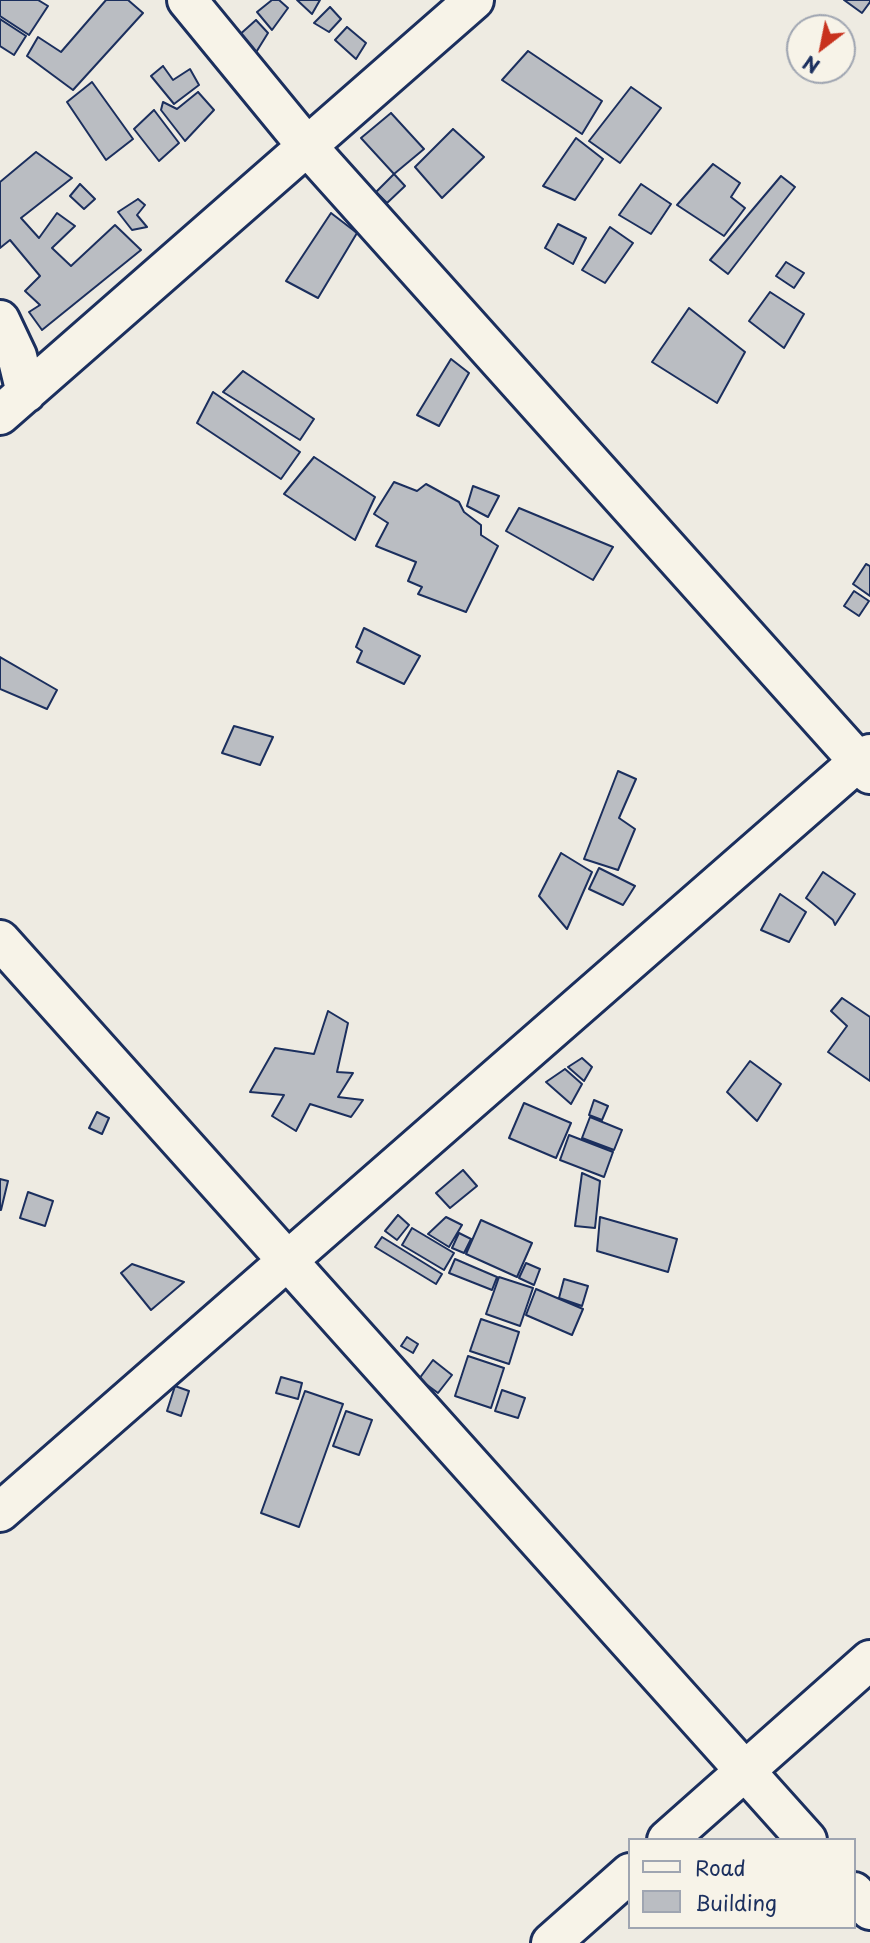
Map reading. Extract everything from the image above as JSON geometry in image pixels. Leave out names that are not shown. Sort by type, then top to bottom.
[{"type":"street","points":[[0,1512],[288,1260],[866,763],[306,145],[187,0]]},
{"type":"street","points":[[13,404],[474,0]]},
{"type":"street","points":[[0,320],[17,356],[13,404]]},
{"type":"street","points":[[0,940],[805,1838]]},
{"type":"street","points":[[669,1838],[870,1660]]},
{"type":"street","points":[[551,1943],[628,1874]]},
{"type":"street","points":[[856,1894],[870,1910]]},
{"type":"building","points":[[0,0],[38,0],[48,6],[29,35],[0,16]]},
{"type":"building","points":[[106,0],[128,0],[143,13],[73,90],[27,56],[38,37],[61,52]]},
{"type":"building","points":[[272,0],[279,0],[288,8],[272,30],[257,12]]},
{"type":"building","points":[[297,0],[320,0],[312,14]]},
{"type":"building","points":[[844,0],[870,0],[870,2],[862,13]]},
{"type":"building","points":[[330,7],[341,19],[329,32],[314,23]]},
{"type":"building","points":[[0,19],[26,36],[14,55],[0,46]]},
{"type":"building","points":[[256,20],[268,33],[255,54],[237,37]]},
{"type":"building","points":[[347,27],[366,43],[356,59],[335,40]]},
{"type":"building","points":[[528,51],[602,101],[582,134],[502,80]]},
{"type":"building","points":[[163,66],[173,80],[190,69],[199,85],[174,104],[151,76]]},
{"type":"building","points":[[92,82],[133,139],[106,160],[67,102]]},
{"type":"building","points":[[631,87],[661,108],[620,163],[589,141]]},
{"type":"building","points":[[198,92],[214,110],[185,141],[161,110],[163,102],[177,109]]},
{"type":"building","points":[[154,110],[179,143],[159,161],[134,129]]},
{"type":"building","points":[[391,113],[424,149],[394,174],[361,138]]},
{"type":"building","points":[[453,129],[484,157],[442,198],[415,167]]},
{"type":"building","points":[[576,138],[603,159],[575,200],[543,186]]},
{"type":"building","points":[[36,152],[72,178],[21,218],[39,238],[57,213],[75,226],[52,248],[71,266],[115,225],[141,250],[42,330],[29,312],[40,305],[25,291],[40,276],[10,240],[0,248],[0,182]]},
{"type":"building","points":[[713,164],[740,183],[731,197],[745,208],[724,236],[677,205]]},
{"type":"building","points":[[394,174],[405,186],[387,203],[376,192]]},
{"type":"building","points":[[781,176],[795,187],[728,274],[710,260]]},
{"type":"building","points":[[80,184],[95,199],[84,209],[70,196]]},
{"type":"building","points":[[641,184],[671,204],[651,234],[619,215]]},
{"type":"building","points":[[138,199],[145,205],[137,215],[147,227],[132,230],[118,212]]},
{"type":"building","points":[[331,213],[357,233],[318,298],[286,281]]},
{"type":"building","points":[[558,224],[586,238],[573,264],[545,248]]},
{"type":"building","points":[[610,227],[633,243],[605,283],[582,270]]},
{"type":"building","points":[[786,262],[804,273],[794,288],[776,276]]},
{"type":"building","points":[[770,292],[804,314],[784,348],[749,321]]},
{"type":"building","points":[[689,308],[745,352],[717,403],[652,362]]},
{"type":"building","points":[[451,359],[469,373],[439,426],[417,415]]},
{"type":"building","points":[[243,371],[314,419],[300,440],[223,392]]},
{"type":"building","points":[[213,392],[300,452],[281,479],[197,423]]},
{"type":"building","points":[[314,457],[375,497],[355,540],[284,494]]},
{"type":"building","points":[[394,482],[417,491],[426,484],[459,502],[464,512],[481,525],[481,535],[498,546],[466,612],[418,594],[422,587],[408,581],[416,562],[376,546],[388,523],[374,514]]},
{"type":"building","points":[[473,486],[499,496],[488,517],[467,506]]},
{"type":"building","points":[[519,508],[613,547],[593,580],[506,531]]},
{"type":"building","points":[[866,564],[870,566],[870,596],[853,584]]},
{"type":"building","points":[[854,591],[869,601],[859,616],[844,606]]},
{"type":"building","points":[[364,628],[420,656],[404,684],[357,662],[362,651],[356,647]]},
{"type":"building","points":[[0,657],[57,690],[47,709],[0,689]]},
{"type":"building","points":[[234,726],[273,737],[260,765],[222,753]]},
{"type":"building","points":[[618,771],[636,779],[619,818],[635,829],[618,870],[584,859]]},
{"type":"building","points":[[561,853],[592,872],[567,929],[539,896]]},
{"type":"building","points":[[599,868],[635,886],[623,905],[589,889]]},
{"type":"building","points":[[823,872],[855,894],[835,925],[833,920],[806,898]]},
{"type":"building","points":[[780,894],[806,912],[789,942],[761,930]]},
{"type":"building","points":[[842,998],[870,1017],[870,1081],[828,1052],[847,1026],[831,1011]]},
{"type":"building","points":[[328,1011],[348,1023],[337,1072],[353,1073],[338,1097],[363,1100],[351,1117],[310,1104],[296,1131],[272,1116],[284,1095],[250,1092],[275,1048],[314,1054]]},
{"type":"building","points":[[582,1058],[592,1067],[584,1081],[568,1067]]},
{"type":"building","points":[[750,1061],[781,1084],[757,1121],[727,1092]]},
{"type":"building","points":[[565,1069],[582,1084],[571,1104],[546,1082]]},
{"type":"building","points":[[594,1100],[608,1106],[602,1120],[589,1115]]},
{"type":"building","points":[[524,1103],[571,1123],[556,1158],[509,1138]]},
{"type":"building","points":[[97,1112],[109,1118],[102,1134],[89,1128]]},
{"type":"building","points":[[590,1117],[622,1130],[614,1150],[582,1138]]},
{"type":"building","points":[[569,1135],[613,1152],[604,1177],[560,1160]]},
{"type":"building","points":[[463,1170],[477,1186],[450,1208],[436,1193]]},
{"type":"building","points":[[582,1173],[600,1181],[595,1228],[575,1226]]},
{"type":"building","points":[[0,1179],[8,1181],[1,1210],[0,1210]]},
{"type":"building","points":[[28,1192],[53,1201],[45,1226],[20,1218]]},
{"type":"building","points":[[398,1215],[409,1225],[397,1240],[385,1231]]},
{"type":"building","points":[[446,1217],[462,1225],[449,1247],[428,1234]]},
{"type":"building","points":[[600,1217],[677,1239],[668,1272],[597,1251]]},
{"type":"building","points":[[481,1220],[532,1243],[517,1277],[466,1254]]},
{"type":"building","points":[[412,1228],[454,1253],[444,1270],[402,1245]]},
{"type":"building","points":[[459,1233],[471,1239],[464,1253],[452,1248]]},
{"type":"building","points":[[382,1237],[442,1274],[436,1284],[375,1247]]},
{"type":"building","points":[[455,1259],[497,1277],[492,1290],[449,1273]]},
{"type":"building","points":[[526,1263],[540,1269],[534,1285],[519,1278]]},
{"type":"building","points":[[132,1264],[184,1282],[151,1310],[121,1273]]},
{"type":"building","points":[[499,1277],[533,1288],[520,1326],[486,1314]]},
{"type":"building","points":[[564,1279],[588,1286],[582,1306],[559,1298]]},
{"type":"building","points":[[536,1289],[583,1309],[572,1335],[526,1315]]},
{"type":"building","points":[[481,1319],[519,1332],[509,1364],[470,1351]]},
{"type":"building","points":[[407,1337],[418,1344],[413,1353],[401,1346]]},
{"type":"building","points":[[468,1356],[504,1368],[491,1408],[455,1396]]},
{"type":"building","points":[[433,1360],[452,1375],[438,1393],[419,1379]]},
{"type":"building","points":[[281,1377],[302,1383],[298,1399],[276,1393]]},
{"type":"building","points":[[175,1386],[189,1391],[181,1416],[167,1411]]},
{"type":"building","points":[[502,1390],[525,1398],[518,1418],[495,1411]]},
{"type":"building","points":[[305,1391],[343,1404],[299,1527],[261,1513]]},
{"type":"building","points":[[346,1411],[372,1420],[359,1455],[333,1446]]}]
